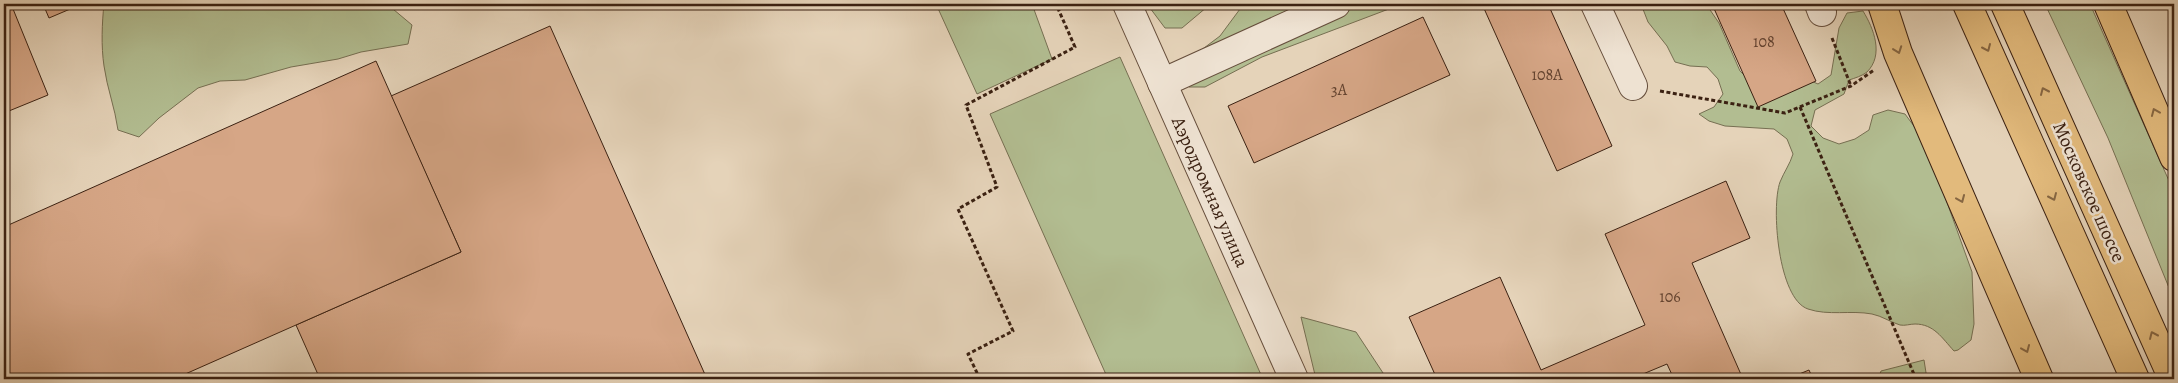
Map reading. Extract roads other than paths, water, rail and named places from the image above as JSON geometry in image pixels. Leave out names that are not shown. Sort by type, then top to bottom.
[{"type":"main road","points":[[1882,4],[1898,52],[2038,379]]},
{"type":"main road","name":"Московское шоссе","points":[[1967,4],[2135,379]]},
{"type":"main road","name":"Московское шоссе","points":[[2005,4],[2173,379]]},
{"type":"main road","points":[[2108,4],[2174,157]]},
{"type":"street","name":"Аэродромная улица","points":[[1127,4],[1294,379]]},
{"type":"street","points":[[1162,83],[1336,4]]},
{"type":"street","points":[[1595,4],[1633,86]]}]
